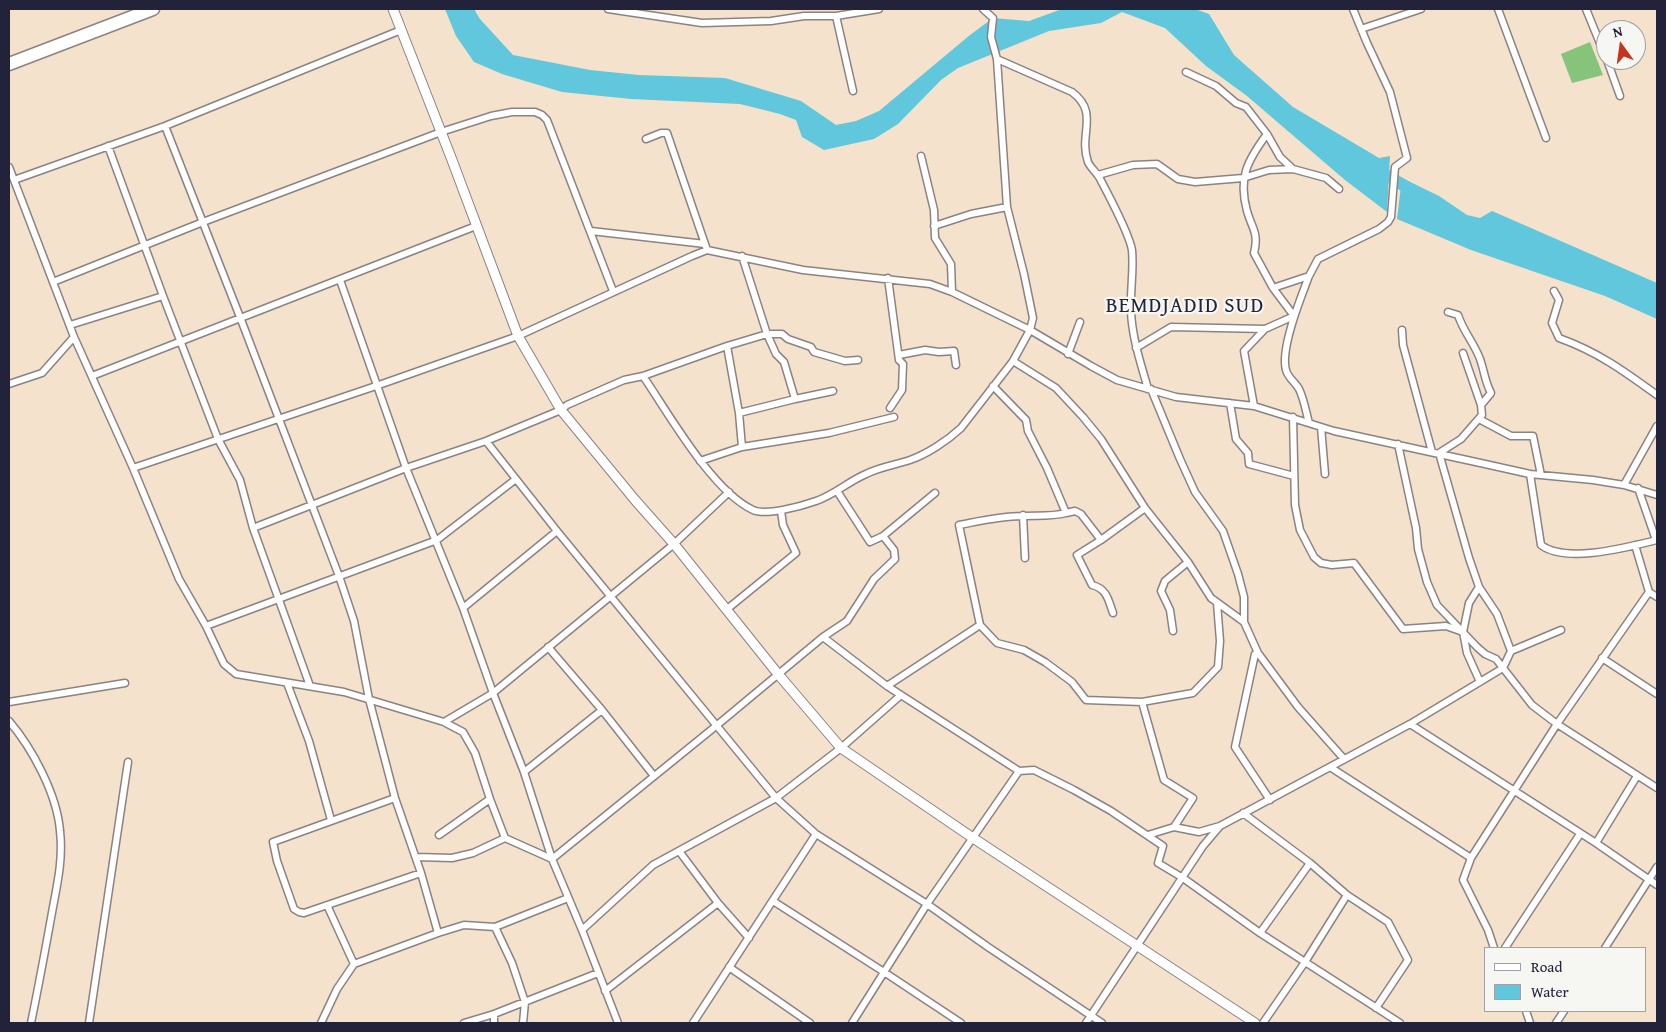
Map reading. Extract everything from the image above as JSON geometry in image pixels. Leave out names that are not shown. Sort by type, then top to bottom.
[{"type":"highway","points":[[9,56],[136,10],[153,9]]},
{"type":"highway","points":[[9,64],[136,10]]},
{"type":"street","points":[[393,9],[518,336],[561,410],[674,544],[778,674],[841,748],[973,838],[1254,1023]]},
{"type":"street","points":[[608,9],[702,23],[771,21],[804,16],[836,16],[879,9]]},
{"type":"street","points":[[643,376],[700,461],[729,492],[754,510],[781,510],[818,501],[865,474],[911,460],[952,436],[961,428],[1013,361],[1030,330],[1033,318],[1007,207],[997,59],[991,37],[993,18],[983,9]]},
{"type":"street","points":[[1309,423],[1299,389],[1288,376],[1285,368],[1287,343],[1294,316],[1309,276],[1318,259],[1379,229],[1388,222],[1391,217],[1394,167],[1407,158],[1390,92],[1353,9]]},
{"type":"street","points":[[1361,29],[1421,9]]},
{"type":"street","points":[[1498,9],[1546,138]]},
{"type":"street","points":[[1586,9],[1596,34]]},
{"type":"street","points":[[836,16],[853,91]]},
{"type":"street","points":[[14,180],[165,126],[401,30]]},
{"type":"street","points":[[997,59],[1072,92],[1081,100],[1087,110],[1085,147],[1088,163],[1098,175],[1132,250],[1131,312],[1136,348],[1150,389],[1180,460],[1196,492],[1223,531],[1244,597],[1244,622],[1258,652],[1298,707],[1344,759]]},
{"type":"street","points":[[1610,70],[1620,96]]},
{"type":"street","points":[[1186,72],[1216,86],[1236,102],[1246,107],[1267,134],[1280,157],[1293,169]]},
{"type":"street","points":[[53,282],[203,222],[441,132],[491,116],[512,112],[535,112],[547,120],[613,291]]},
{"type":"street","points":[[165,126],[340,576],[354,621],[369,699],[395,798],[422,873],[438,933]]},
{"type":"street","points":[[646,139],[666,133],[706,247]]},
{"type":"street","points":[[1267,134],[1253,154],[1243,178],[1247,210],[1256,233],[1257,241],[1254,253],[1273,288],[1294,316]]},
{"type":"street","points":[[108,146],[218,439],[240,480],[253,528],[310,686]]},
{"type":"street","points":[[921,156],[934,210],[935,238],[950,264],[952,292]]},
{"type":"street","points":[[1098,175],[1133,165],[1157,164],[1178,179],[1194,182],[1243,178],[1269,170],[1293,169],[1326,178],[1339,189]]},
{"type":"street","points":[[9,167],[74,337],[133,468],[179,578],[206,626],[224,664],[236,674],[310,686],[369,699],[444,722],[463,732],[475,753],[505,838],[552,858]]},
{"type":"street","points":[[934,226],[971,214],[1007,207]]},
{"type":"street","points":[[92,376],[476,226]]},
{"type":"street","points":[[590,231],[706,247],[803,270],[930,284],[952,292],[1030,330],[1068,354],[1117,380],[1176,397],[1254,406],[1321,427],[1530,474],[1624,485],[1657,495]]},
{"type":"street","points":[[133,468],[518,336],[706,247]]},
{"type":"street","points":[[742,256],[767,334],[776,354],[784,362],[795,398]]},
{"type":"street","points":[[1273,288],[1309,276]]},
{"type":"street","points":[[888,278],[899,360],[902,364],[902,390],[890,408]]},
{"type":"street","points":[[340,280],[406,468],[437,540],[463,608],[493,693],[524,772],[552,858],[618,1023]]},
{"type":"street","points":[[1554,291],[1558,300],[1552,323],[1559,338],[1609,360],[1657,395]]},
{"type":"street","points":[[70,324],[163,296]]},
{"type":"street","points":[[1448,312],[1458,315],[1462,327],[1480,358],[1490,394],[1481,405]]},
{"type":"street","points":[[1254,406],[1244,351],[1265,329],[1294,316]]},
{"type":"street","points":[[1068,354],[1080,322]]},
{"type":"street","points":[[1136,348],[1171,327],[1265,329]]},
{"type":"street","points":[[1402,330],[1403,344],[1469,558],[1479,587],[1497,614],[1511,651]]},
{"type":"street","points":[[253,528],[406,468],[486,441],[561,410],[624,380],[643,376],[767,334],[782,334],[788,339],[811,347],[814,352],[845,361],[858,360]]},
{"type":"street","points":[[9,384],[42,373],[74,337]]},
{"type":"street","points":[[727,346],[739,413],[742,447]]},
{"type":"street","points":[[899,355],[925,350],[939,352],[954,351],[956,365]]},
{"type":"street","points":[[1435,452],[1461,439],[1482,415],[1481,405],[1463,353]]},
{"type":"street","points":[[1013,361],[1056,388],[1083,417],[1101,439],[1145,508],[1188,562],[1211,598],[1244,622]]},
{"type":"street","points":[[993,386],[1026,420],[1028,431],[1047,468],[1066,514]]},
{"type":"street","points":[[739,413],[795,398],[833,391]]},
{"type":"street","points":[[1230,403],[1236,439],[1248,453],[1249,464],[1294,476]]},
{"type":"street","points":[[700,461],[742,447],[829,433],[894,417]]},
{"type":"street","points":[[1292,417],[1295,505],[1300,530],[1314,557],[1321,563],[1332,565],[1354,563],[1403,629],[1446,626],[1463,632]]},
{"type":"street","points":[[1480,418],[1511,436],[1533,436],[1541,475]]},
{"type":"street","points":[[1624,485],[1657,426]]},
{"type":"street","points":[[1321,427],[1325,474]]},
{"type":"street","points":[[486,441],[557,531],[776,798],[816,834],[927,904],[1102,1023]]},
{"type":"street","points":[[1398,444],[1416,528],[1418,549],[1427,582],[1436,605],[1485,654],[1496,659],[1532,706],[1657,788]]},
{"type":"street","points":[[1530,474],[1540,545],[1548,550],[1584,554],[1657,540],[1638,488]]},
{"type":"street","points":[[206,626],[437,540],[516,479]]},
{"type":"street","points":[[837,491],[870,542],[883,536],[934,493]]},
{"type":"street","points":[[444,722],[493,693],[674,544],[729,492]]},
{"type":"street","points":[[1113,613],[1107,594],[1098,587],[1092,586],[1077,555],[1145,508]]},
{"type":"street","points":[[726,610],[796,553],[783,525],[781,510]]},
{"type":"street","points":[[1101,540],[1081,514],[1075,511],[1044,517],[1023,515],[959,525],[980,625],[997,643],[1024,650],[1045,662],[1072,682],[1086,700],[1142,702],[1194,693],[1218,667],[1220,641],[1217,603]]},
{"type":"street","points":[[1023,515],[1025,558]]},
{"type":"street","points":[[463,608],[557,531]]},
{"type":"street","points":[[552,858],[716,726],[823,636],[846,621],[874,579],[895,559],[894,550],[883,536]]},
{"type":"street","points":[[1635,545],[1649,592],[1657,597]]},
{"type":"street","points":[[1173,630],[1170,610],[1161,591],[1165,581],[1188,562]]},
{"type":"street","points":[[1479,587],[1468,603],[1463,632],[1467,653],[1480,682]]},
{"type":"street","points":[[1494,947],[1488,930],[1463,880],[1471,858],[1557,724],[1649,592]]},
{"type":"street","points":[[887,686],[980,625]]},
{"type":"street","points":[[1148,835],[1174,827],[1199,832],[1220,826],[1410,724],[1480,682],[1503,668],[1511,651],[1561,630]]},
{"type":"street","points":[[823,636],[887,686],[1019,771],[1034,770],[1074,790],[1148,835],[1163,846],[1158,863],[1183,878],[1260,933],[1400,1023]]},
{"type":"street","points":[[548,647],[602,710],[654,776]]},
{"type":"street","points":[[1258,652],[1255,654],[1235,747],[1270,800]]},
{"type":"street","points":[[1602,658],[1657,694]]},
{"type":"street","points":[[287,682],[309,741],[331,820]]},
{"type":"street","points":[[9,702],[125,683]]},
{"type":"street","points":[[582,930],[653,865],[776,798],[841,748],[901,695]]},
{"type":"street","points":[[1142,702],[1164,780],[1193,798],[1174,827]]},
{"type":"street","points":[[524,772],[602,710]]},
{"type":"street","points":[[9,721],[22,736],[55,800],[62,857],[31,1023]]},
{"type":"street","points":[[1410,724],[1580,834],[1596,842],[1657,886]]},
{"type":"street","points":[[89,1023],[128,762]]},
{"type":"street","points":[[1330,768],[1471,858]]},
{"type":"street","points":[[852,1023],[927,904],[1019,771]]},
{"type":"street","points":[[1596,842],[1637,776]]},
{"type":"street","points":[[395,798],[273,842],[277,861],[294,909],[304,912],[327,906],[422,873]]},
{"type":"street","points":[[439,835],[490,799]]},
{"type":"street","points":[[1243,813],[1310,863],[1347,895],[1388,922],[1408,960],[1376,1008]]},
{"type":"street","points":[[1086,1023],[1183,878],[1202,846],[1220,826]]},
{"type":"street","points":[[693,1023],[816,834]]},
{"type":"street","points":[[1506,947],[1580,834]]},
{"type":"street","points":[[416,857],[452,858],[473,853],[505,838]]},
{"type":"street","points":[[679,851],[718,903],[749,938]]},
{"type":"street","points":[[1260,933],[1310,863]]},
{"type":"street","points":[[1606,947],[1657,867]]},
{"type":"street","points":[[1263,1023],[1347,895]]},
{"type":"street","points":[[321,1023],[337,989],[354,964],[464,925],[495,927],[568,898]]},
{"type":"street","points":[[773,901],[961,1023]]},
{"type":"street","points":[[605,991],[718,903]]},
{"type":"street","points":[[327,906],[354,964]]},
{"type":"street","points":[[495,927],[512,962],[525,1002],[523,1023]]},
{"type":"street","points":[[728,967],[810,1023]]},
{"type":"street","points":[[464,1023],[494,1014],[598,973]]},
{"type":"street","points":[[1556,1023],[1563,1012]]},
{"type":"street","points":[[494,1014],[494,1023]]},
{"type":"green space","points":[[1590,42],[1596,57],[1596,70],[1601,70],[1603,75],[1572,83],[1561,54]]},
{"type":"water","points":[[445,9],[474,9],[480,19],[513,55],[590,70],[639,75],[725,78],[801,101],[836,125],[856,121],[879,111],[993,18],[1029,21],[1062,9],[1195,9],[1209,14],[1234,55],[1293,107],[1379,158],[1390,156],[1387,212],[1345,180],[1247,96],[1206,66],[1165,28],[1122,12],[1101,23],[1049,31],[958,68],[941,80],[898,124],[874,139],[824,150],[802,137],[796,120],[740,104],[631,99],[562,92],[502,74],[474,62],[456,36]]},
{"type":"water","points":[[1402,178],[1439,196],[1467,215],[1480,218],[1492,211],[1657,283],[1657,319],[1605,296],[1471,250],[1397,219]]},
{"type":"waterway","points":[[1374,168],[1415,192]]},
{"type":"district","name":"BEMDJADID SUD","points":[[1185,307]]}]
